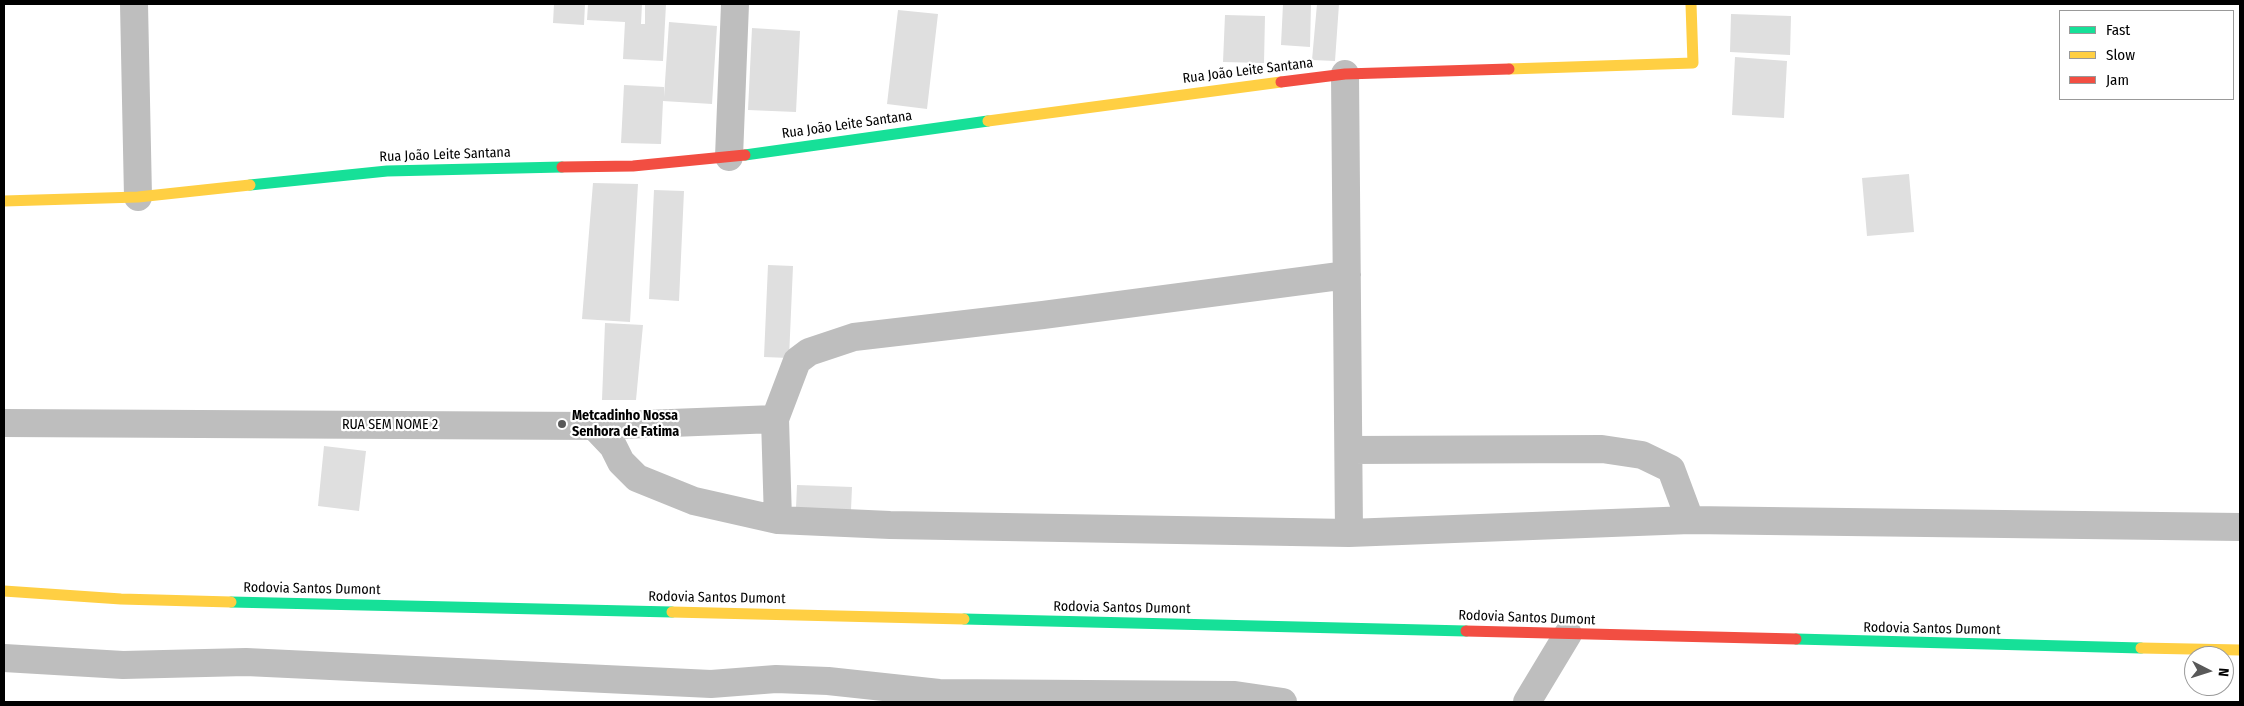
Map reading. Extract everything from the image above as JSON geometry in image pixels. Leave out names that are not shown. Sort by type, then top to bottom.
[{"type":"main road","name":"Rua João Leite Santana","points":[[4,201],[138,197],[387,171],[633,166],[729,157],[1345,74],[1692,63],[1691,4]]},
{"type":"main road","name":"Rodovia Santos Dumont","points":[[4,591],[121,599],[2240,650]]},
{"type":"street","points":[[134,4],[138,197]]},
{"type":"street","points":[[729,157],[735,4]]},
{"type":"street","points":[[1345,74],[1349,533]]},
{"type":"street","points":[[778,520],[775,419],[797,360],[809,352],[854,337],[1043,315],[1346,275]]},
{"type":"street","name":"RUA SEM NOME 2","points":[[4,423],[594,426],[775,419]]},
{"type":"street","points":[[594,426],[613,446],[621,462],[636,478],[694,502],[778,520],[890,525],[1349,533],[1690,520],[2240,527]]},
{"type":"street","points":[[1349,450],[1602,449],[1642,455],[1671,469],[1690,520]]},
{"type":"street","points":[[1527,702],[1568,634]]},
{"type":"street","points":[[4,658],[123,665],[246,662],[711,684],[776,679],[811,680],[939,692],[1235,695],[1283,702]]},
{"type":"building","points":[[554,4],[585,4],[584,25],[553,23]]},
{"type":"building","points":[[588,4],[642,4],[641,24],[645,24],[645,4],[666,4],[663,61],[623,59],[625,22],[587,20]]},
{"type":"building","points":[[1283,4],[1311,4],[1310,47],[1281,45]]},
{"type":"building","points":[[1317,4],[1339,4],[1335,61],[1312,60]]},
{"type":"building","points":[[898,10],[938,14],[927,109],[887,104]]},
{"type":"building","points":[[1731,14],[1791,16],[1790,55],[1730,52]]},
{"type":"building","points":[[1225,15],[1265,16],[1264,63],[1223,62]]},
{"type":"building","points":[[669,22],[717,26],[712,104],[663,101],[661,144],[621,143],[624,85],[664,87],[664,97]]},
{"type":"building","points":[[752,28],[800,31],[796,112],[748,110]]},
{"type":"building","points":[[1735,57],[1787,61],[1784,118],[1732,115]]},
{"type":"building","points":[[1909,174],[1914,232],[1867,236],[1862,178]]},
{"type":"building","points":[[593,183],[638,184],[630,322],[582,319]]},
{"type":"building","points":[[654,190],[684,191],[679,301],[649,299]]},
{"type":"building","points":[[768,265],[793,266],[789,358],[764,357]]},
{"type":"building","points":[[605,323],[643,325],[636,400],[602,400]]},
{"type":"building","points":[[324,446],[366,451],[359,511],[318,506]]},
{"type":"building","points":[[797,485],[852,487],[851,510],[796,508]]},
{"type":"traffic: fast","points":[[745,155],[988,121]]},
{"type":"traffic: fast","points":[[250,185],[387,171],[562,167]]},
{"type":"traffic: fast","points":[[231,602],[672,612]]},
{"type":"traffic: fast","points":[[964,619],[1466,631]]},
{"type":"traffic: fast","points":[[1796,639],[2141,648]]},
{"type":"traffic: slow","points":[[1509,69],[1693,63],[1691,4]]},
{"type":"traffic: slow","points":[[988,121],[1281,82]]},
{"type":"traffic: slow","points":[[4,201],[138,197],[250,185]]},
{"type":"traffic: slow","points":[[4,591],[121,599],[231,602]]},
{"type":"traffic: slow","points":[[672,612],[964,619]]},
{"type":"traffic: slow","points":[[2141,648],[2240,650]]},
{"type":"traffic: jam","points":[[1281,82],[1345,74],[1509,69]]},
{"type":"traffic: jam","points":[[562,167],[633,166],[745,155]]},
{"type":"traffic: jam","points":[[1466,631],[1796,639]]},
{"type":"place","name":"Metcadinho Nossa Senhora de Fatima","points":[[562,424]]}]
